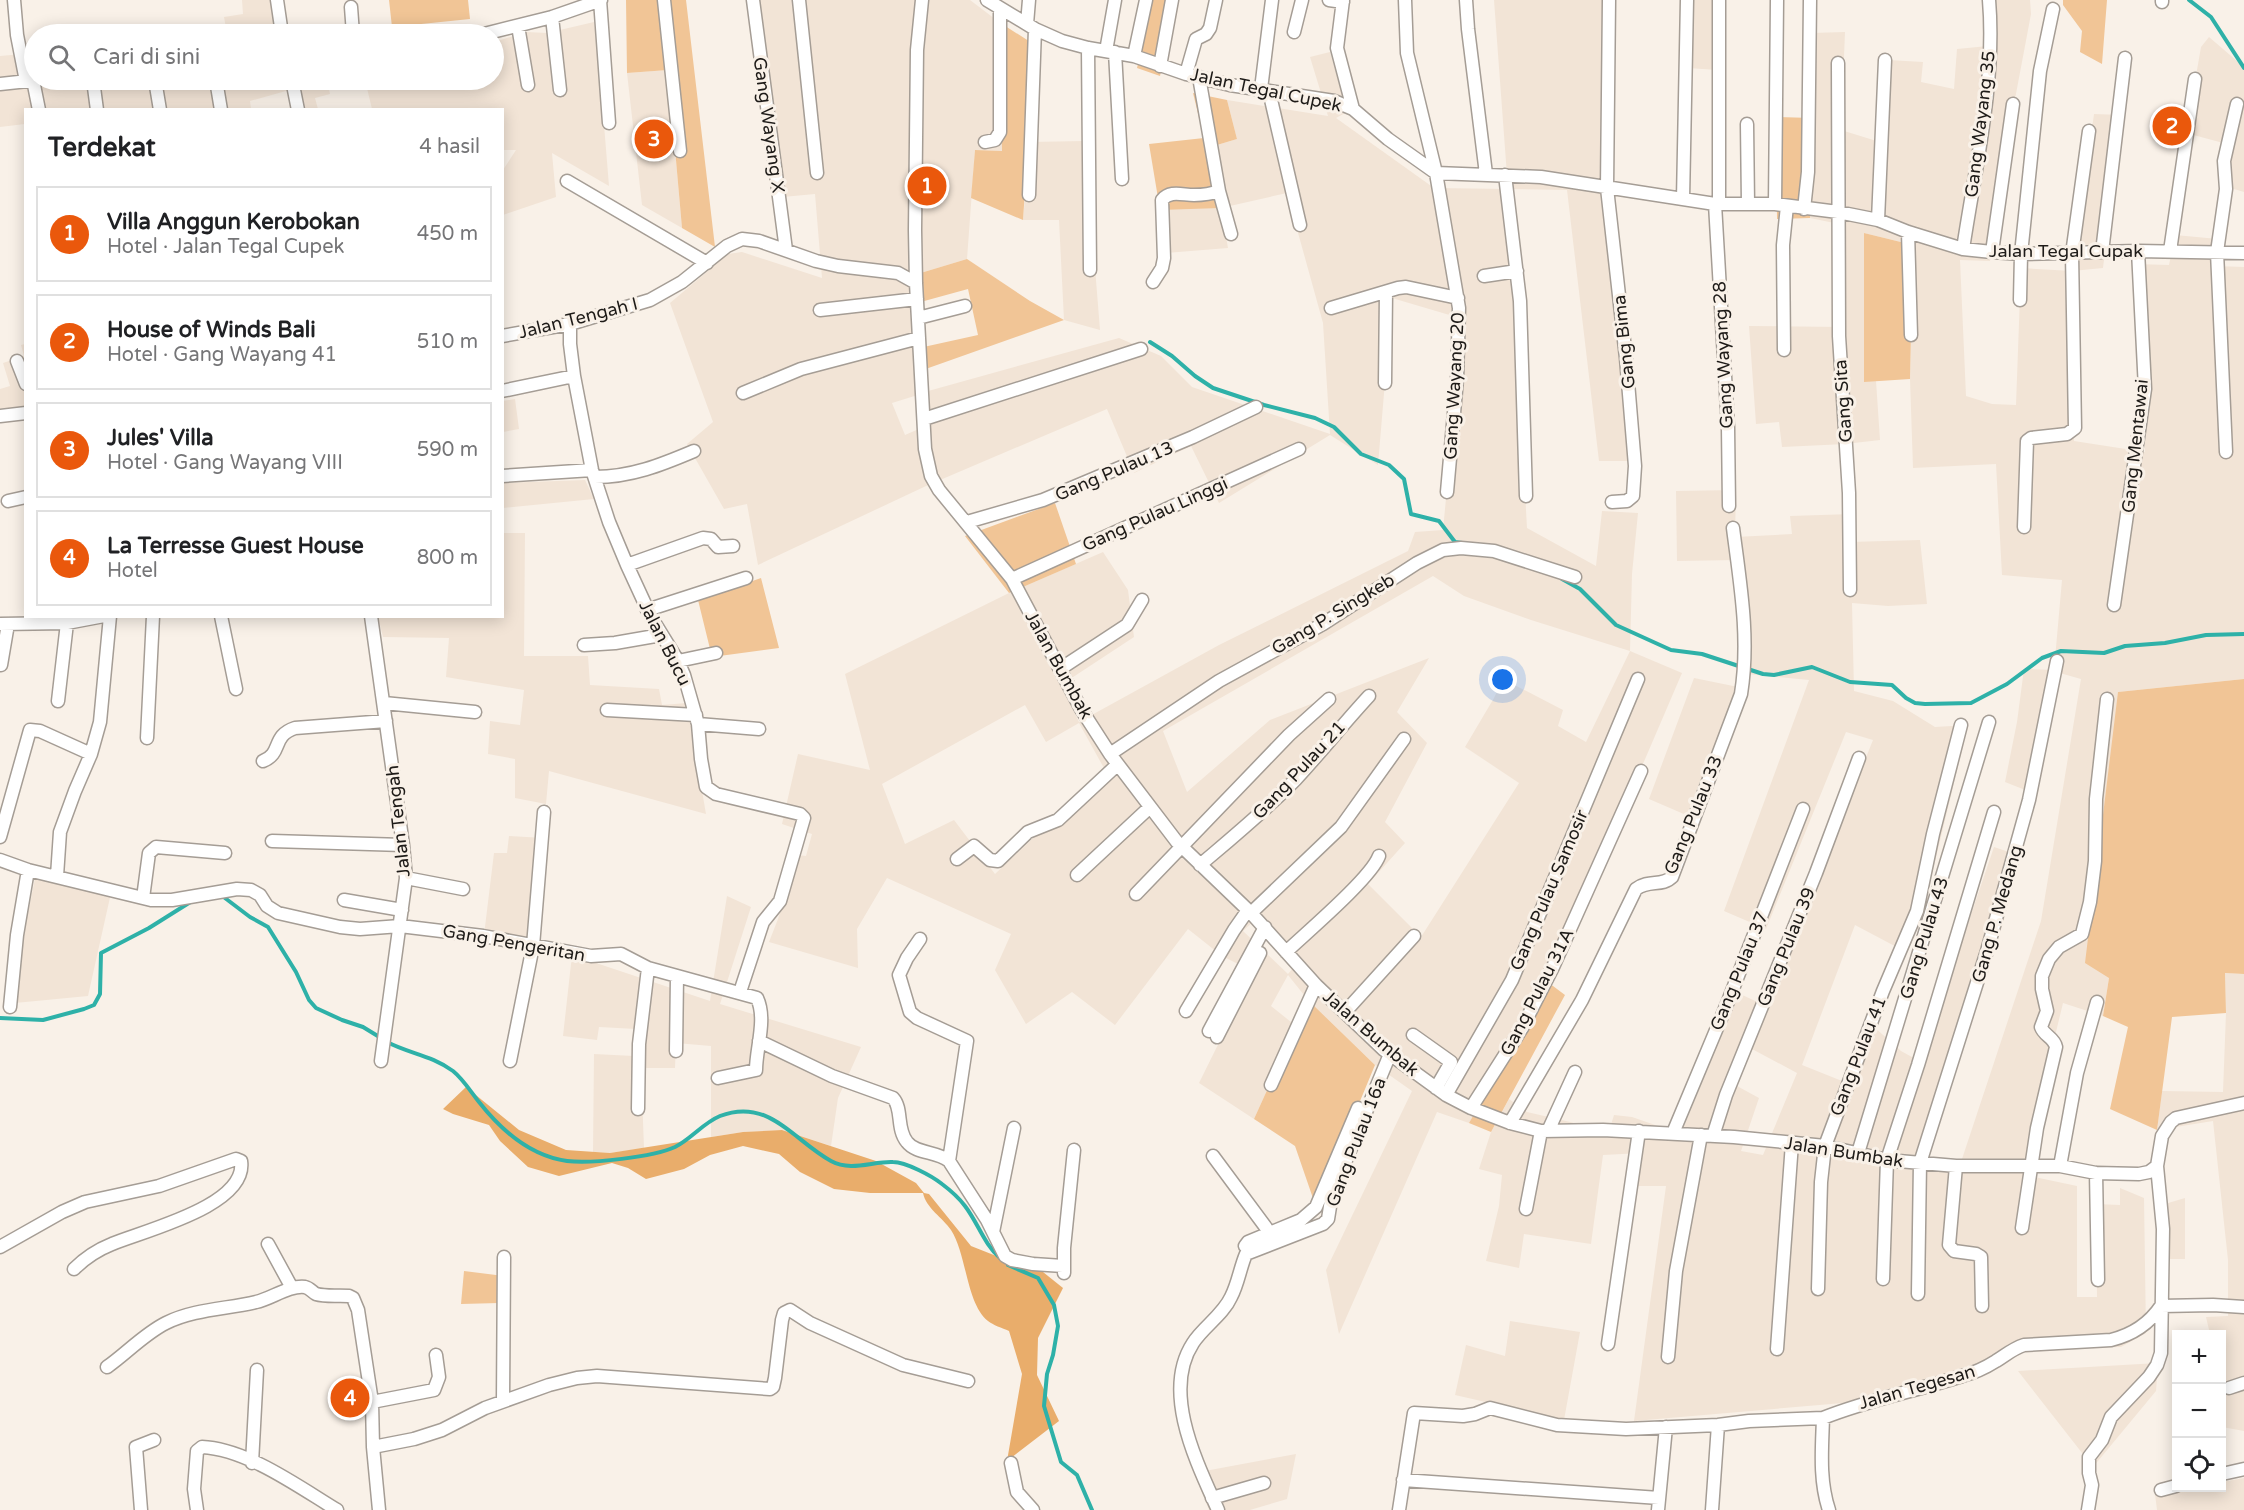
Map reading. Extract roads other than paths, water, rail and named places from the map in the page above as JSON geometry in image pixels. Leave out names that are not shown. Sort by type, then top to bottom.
[{"type":"street","points":[[14,0],[17,35],[24,56]]},
{"type":"street","points":[[277,0],[281,24]]},
{"type":"street","points":[[504,29],[553,23],[600,0],[609,123]]},
{"type":"street","points":[[664,0],[680,151]]},
{"type":"street","name":"Gang Wayang X","points":[[753,0],[786,250]]},
{"type":"street","points":[[799,0],[816,173]]},
{"type":"street","points":[[916,283],[917,50],[922,0]]},
{"type":"street","name":"Jalan Tegal Cupek","points":[[987,0],[1031,27],[1062,41],[1134,56],[1199,77],[1334,100],[1353,109],[1388,140],[1436,173]]},
{"type":"street","points":[[1029,0],[1031,27],[1029,195]]},
{"type":"street","points":[[1115,0],[1110,51],[1122,179]]},
{"type":"street","points":[[1134,56],[1146,0]]},
{"type":"street","points":[[1160,66],[1172,0]]},
{"type":"street","points":[[1186,74],[1196,39],[1206,34],[1210,28],[1216,0]]},
{"type":"street","points":[[1272,0],[1265,90],[1300,225]]},
{"type":"street","points":[[1294,32],[1302,0]]},
{"type":"street","points":[[1329,0],[1343,1],[1337,48],[1353,109]]},
{"type":"street","name":"Gang Wayang 20","points":[[1406,0],[1407,53],[1436,173],[1458,298],[1457,379],[1447,492]]},
{"type":"street","points":[[1466,0],[1486,174]]},
{"type":"street","name":"Gang Bima","points":[[1609,0],[1607,188],[1635,466],[1633,496],[1627,501],[1611,502]]},
{"type":"street","points":[[1683,199],[1687,0]]},
{"type":"street","name":"Gang Wayang 28","points":[[1719,0],[1717,204],[1730,506]]},
{"type":"street","points":[[1777,0],[1784,350]]},
{"type":"street","points":[[1804,209],[1808,172],[1810,0]]},
{"type":"street","name":"Gang Wayang 35","points":[[1963,249],[1985,104],[1990,47],[1989,0]]},
{"type":"street","points":[[351,7],[352,24]]},
{"type":"street","points":[[985,142],[995,140],[1000,132],[1000,8]]},
{"type":"street","points":[[2020,300],[2021,254],[2040,71],[2053,9]]},
{"type":"street","points":[[553,23],[560,90]]},
{"type":"street","points":[[519,26],[528,84]]},
{"type":"street","points":[[1088,48],[1089,270]]},
{"type":"street","points":[[2103,252],[2125,58]]},
{"type":"street","points":[[1878,220],[1885,60]]},
{"type":"street","name":"Gang Sita","points":[[1838,63],[1839,336],[1849,493],[1850,590]]},
{"type":"street","points":[[1199,77],[1219,191],[1231,234]]},
{"type":"street","points":[[2170,251],[2195,79]]},
{"type":"street","points":[[0,84],[24,81]]},
{"type":"street","points":[[34,90],[39,108]]},
{"type":"street","points":[[94,90],[97,108]]},
{"type":"street","points":[[157,90],[160,108]]},
{"type":"street","points":[[217,90],[220,108]]},
{"type":"street","points":[[294,90],[298,108]]},
{"type":"street","points":[[1992,252],[2013,104]]},
{"type":"street","points":[[2226,452],[2217,252],[2226,189],[2224,161],[2236,104]]},
{"type":"street","points":[[1747,124],[1748,204]]},
{"type":"street","points":[[2024,527],[2027,440],[2067,435],[2075,428],[2072,254],[2089,131]]},
{"type":"street","points":[[1436,173],[1541,177],[1717,204]]},
{"type":"street","points":[[1504,174],[1517,271],[1522,335],[1526,496]]},
{"type":"street","points":[[567,182],[707,263]]},
{"type":"street","points":[[1153,282],[1162,268],[1164,258],[1162,200],[1172,193],[1192,195],[1219,191]]},
{"type":"street","name":"Jalan Tegal Cupak","points":[[1717,204],[1781,205],[1838,212],[1878,220],[1963,249],[1992,252],[2021,254],[2138,251],[2244,253]]},
{"type":"street","points":[[1908,232],[1911,335]]},
{"type":"street","name":"Jalan Tengah I","points":[[504,336],[570,324],[650,300],[682,282],[727,246],[742,239],[759,241],[816,261],[838,266],[898,273],[916,283]]},
{"type":"street","name":"Gang Mentawai","points":[[2114,605],[2145,389],[2138,251]]},
{"type":"street","points":[[1484,276],[1517,271]]},
{"type":"street","name":"Jalan Bumbak","points":[[916,283],[925,450],[931,476],[939,490],[1012,579],[1060,669],[1117,765],[1182,847],[1268,930],[1316,985],[1387,1052],[1441,1091],[1471,1108],[1510,1123],[1545,1131],[1673,1132],[1825,1146],[1887,1160],[1956,1166],[2060,1166],[2096,1173],[2145,1174],[2157,1166]]},
{"type":"street","points":[[1331,308],[1406,287],[1458,298]]},
{"type":"street","points":[[1385,382],[1386,292]]},
{"type":"street","points":[[820,310],[917,298]]},
{"type":"street","points":[[918,318],[965,306]]},
{"type":"street","name":"Jalan Bucu","points":[[570,324],[574,376],[594,474],[612,529],[647,610],[678,662],[697,720],[703,779],[711,792],[800,814],[804,818],[780,901],[763,922],[740,992]]},
{"type":"street","points":[[743,393],[801,369],[919,338]]},
{"type":"street","points":[[924,419],[1141,349]]},
{"type":"street","points":[[17,361],[24,379]]},
{"type":"street","points":[[504,391],[574,376]]},
{"type":"street","name":"Gang Pulau 13","points":[[967,522],[1054,496],[1194,437],[1256,406]]},
{"type":"street","points":[[0,416],[24,413]]},
{"type":"street","name":"Gang Pulau Linggi","points":[[1012,579],[1299,449]]},
{"type":"street","points":[[504,476],[594,474],[622,476],[637,473],[694,451]]},
{"type":"street","points":[[8,501],[24,497]]},
{"type":"street","name":"Gang Pulau 33","points":[[1510,1123],[1582,1000],[1636,889],[1648,882],[1664,882],[1672,877],[1741,694],[1745,630],[1733,528]]},
{"type":"street","points":[[627,565],[703,538],[711,539],[718,548],[733,546]]},
{"type":"street","name":"Gang P. Singkeb","points":[[1110,754],[1219,681],[1323,624],[1417,563],[1443,550],[1461,548],[1494,551],[1575,577]]},
{"type":"street","points":[[647,610],[746,578]]},
{"type":"street","points":[[1060,669],[1127,625],[1142,600]]},
{"type":"street","points":[[1,665],[4,624],[67,623],[93,618]]},
{"type":"street","points":[[57,876],[60,832],[91,754],[100,722],[110,618]]},
{"type":"street","points":[[147,738],[153,618]]},
{"type":"street","points":[[221,618],[236,689]]},
{"type":"street","name":"Jalan Tengah","points":[[371,618],[404,845],[406,878],[381,1060]]},
{"type":"street","points":[[58,701],[67,623]]},
{"type":"street","points":[[584,645],[615,643],[661,635]]},
{"type":"street","points":[[678,662],[716,653]]},
{"type":"street","name":"Gang P. Medang","points":[[1918,1294],[1920,1163],[1987,951],[2029,800],[2057,661]]},
{"type":"street","name":"Gang Pulau Samosir","points":[[1441,1091],[1512,980],[1638,679]]},
{"type":"street","name":"Gang Pulau 21","points":[[1200,865],[1276,798],[1369,696]]},
{"type":"street","points":[[1136,894],[1289,735],[1329,699]]},
{"type":"street","points":[[2022,1228],[2030,1166],[2056,1047],[2054,1041],[2045,1036],[2042,1026],[2047,1011],[2042,989],[2042,976],[2049,958],[2059,947],[2077,937],[2084,930],[2095,861],[2096,799],[2107,699]]},
{"type":"street","points":[[384,703],[475,712]]},
{"type":"street","points":[[607,710],[759,729]]},
{"type":"street","points":[[263,761],[273,755],[285,731],[295,728],[386,721]]},
{"type":"street","name":"Gang Pulau 43","points":[[1858,1153],[1989,722]]},
{"type":"street","name":"Gang Pulau 41","points":[[1818,1289],[1821,1182],[1825,1146],[1883,991],[1917,911],[1933,834],[1961,725]]},
{"type":"street","points":[[0,837],[30,730],[40,731],[91,754]]},
{"type":"street","points":[[1185,1011],[1231,935],[1250,912],[1341,827],[1404,739]]},
{"type":"street","name":"Gang Pulau 39","points":[[1668,1357],[1676,1271],[1707,1136],[1808,894],[1859,759]]},
{"type":"street","points":[[957,859],[974,846],[990,860],[998,861],[1028,832],[1058,820],[1117,765]]},
{"type":"street","name":"Gang Pulau 31A","points":[[1471,1108],[1522,1028],[1641,771]]},
{"type":"street","points":[[1077,875],[1150,807]]},
{"type":"street","name":"Gang Pulau 37","points":[[1673,1132],[1727,1004],[1803,809]]},
{"type":"street","points":[[510,1061],[533,946],[544,812]]},
{"type":"street","points":[[1883,1279],[1887,1160],[1994,812]]},
{"type":"street","points":[[272,841],[404,845]]},
{"type":"street","points":[[0,861],[143,898],[149,853],[156,847],[225,854]]},
{"type":"street","points":[[1286,952],[1355,886],[1375,864],[1379,856]]},
{"type":"street","points":[[10,1007],[17,935],[28,870]]},
{"type":"street","points":[[406,878],[463,890]]},
{"type":"street","name":"Gang Pengeritan","points":[[143,898],[159,901],[237,889],[251,890],[260,895],[267,906],[278,913],[340,927],[360,929],[400,926],[483,936],[591,956],[621,954],[648,968],[740,992]]},
{"type":"street","points":[[344,900],[402,910]]},
{"type":"street","points":[[1213,1034],[1268,930]]},
{"type":"street","points":[[1345,1012],[1414,936]]},
{"type":"street","points":[[920,939],[899,975],[910,1012],[917,1018],[967,1041],[949,1161]]},
{"type":"street","points":[[638,1109],[639,1044],[648,968]]},
{"type":"street","points":[[676,1051],[677,976]]},
{"type":"street","points":[[1271,1085],[1316,985]]},
{"type":"street","points":[[718,1078],[754,1071],[759,1041],[758,1001],[757,998],[740,992]]},
{"type":"street","points":[[2060,1166],[2077,1073],[2097,1002]]},
{"type":"street","points":[[1413,1035],[1451,1062],[1441,1091]]},
{"type":"street","points":[[759,1041],[832,1076],[893,1098],[898,1106],[898,1120],[906,1141],[911,1146],[942,1155],[949,1161],[975,1200],[993,1232],[1000,1251],[1012,1260],[1063,1270],[1074,1150]]},
{"type":"street","points":[[1245,1246],[1248,1242],[1301,1220],[1316,1207],[1387,1052]]},
{"type":"street","name":"Gang Pulau 16a","points":[[1218,1510],[1179,1404],[1179,1384],[1185,1357],[1196,1339],[1230,1299],[1246,1254],[1323,1224],[1328,1219],[1332,1194],[1387,1052]]},
{"type":"street","points":[[1526,1209],[1545,1131],[1575,1072]]},
{"type":"street","points":[[2088,1510],[2092,1485],[2089,1457],[2102,1440],[2111,1417],[2157,1365],[2162,1341],[2163,1229],[2157,1166],[2162,1136],[2176,1118],[2244,1103]]},
{"type":"street","points":[[993,1232],[1014,1128]]},
{"type":"street","points":[[1608,1344],[1639,1131]]},
{"type":"street","points":[[1777,1349],[1792,1143]]},
{"type":"street","points":[[1213,1156],[1270,1233]]},
{"type":"street","points":[[0,1247],[62,1212],[85,1202],[159,1186],[236,1159],[241,1161],[242,1168],[235,1183],[203,1209],[103,1248],[86,1257],[74,1269]]},
{"type":"street","points":[[1956,1166],[1949,1245],[1954,1251],[1976,1254],[1981,1257],[1982,1306]]},
{"type":"street","points":[[2096,1173],[2097,1280]]},
{"type":"street","points":[[268,1244],[292,1288]]},
{"type":"street","points":[[503,1401],[504,1257]]},
{"type":"street","points":[[107,1367],[150,1332],[168,1321],[196,1313],[255,1302],[292,1288],[305,1287],[317,1294],[353,1298],[358,1310],[372,1402],[373,1447],[379,1510]]},
{"type":"street","points":[[2161,1306],[2244,1307]]},
{"type":"street","name":"Jalan Tegesan","points":[[1823,1418],[1852,1406],[1885,1399],[1963,1376],[1982,1369],[2012,1349],[2024,1345],[2111,1340],[2125,1337],[2154,1316],[2161,1306]]},
{"type":"street","points":[[373,1447],[414,1439],[442,1430],[503,1401],[558,1383],[597,1376],[770,1389],[773,1387],[775,1378],[782,1320],[784,1313],[790,1310],[810,1323],[903,1365],[968,1381]]},
{"type":"street","points":[[372,1402],[434,1390],[439,1377],[436,1355]]},
{"type":"street","points":[[252,1462],[257,1370]]},
{"type":"street","points":[[2229,1388],[2244,1383]]},
{"type":"street","points":[[1399,1510],[1414,1413],[1463,1416],[1490,1408],[1557,1425],[1626,1429],[1823,1418],[1821,1459],[1829,1510]]},
{"type":"street","points":[[1712,1510],[1718,1425]]},
{"type":"street","points":[[1403,1480],[1658,1504],[1666,1427]]},
{"type":"street","points":[[141,1510],[136,1447],[154,1440]]},
{"type":"street","points":[[197,1510],[194,1489],[199,1448],[222,1449],[252,1462],[296,1483],[338,1510]]},
{"type":"street","points":[[1011,1463],[1017,1492],[1033,1510]]},
{"type":"street","points":[[2226,1473],[2244,1469]]},
{"type":"street","points":[[1212,1498],[1264,1483]]},
{"type":"street","points":[[2161,1490],[2172,1487]]},
{"type":"waterway","points":[[2189,0],[2211,17],[2244,68]]},
{"type":"waterway","points":[[1150,342],[1213,388],[1264,405],[1315,418],[1334,427],[1361,454],[1389,465],[1404,479],[1411,514],[1439,521],[1455,542],[1462,543]]},
{"type":"waterway","points":[[1562,579],[1580,589],[1616,625],[1671,650],[1702,654],[1763,674],[1774,675],[1812,667],[1850,682],[1892,685],[1906,698],[1915,703],[1925,704],[1971,703],[2007,684],[2042,658],[2061,651],[2104,653],[2125,646],[2165,643],[2206,635],[2244,634]]},
{"type":"waterway","points":[[221,895],[250,917],[268,927],[296,972],[309,1000],[316,1008],[363,1027],[381,1038]]},
{"type":"waterway","points":[[0,1018],[43,1020],[94,1005],[100,994],[101,953],[149,928],[192,901]]},
{"type":"waterway","points":[[387,1042],[437,1061],[453,1071],[507,1132],[529,1148],[554,1158],[578,1162],[606,1161],[665,1151],[681,1144],[720,1116],[737,1112],[753,1112],[780,1124],[818,1153],[839,1164],[846,1166],[885,1162],[905,1164],[932,1177],[957,1197],[1000,1258]]},
{"type":"waterway","points":[[1008,1265],[1038,1278],[1054,1305],[1058,1326],[1047,1374],[1044,1406],[1061,1462],[1077,1475],[1092,1510]]},
{"type":"place","name":"House of Winds Bali","points":[[2172,126]]},
{"type":"place","name":"Jules' Villa","points":[[654,139]]},
{"type":"place","name":"Villa Anggun Kerobokan","points":[[927,186]]},
{"type":"place","name":"La Terresse Guest House","points":[[350,1398]]}]
